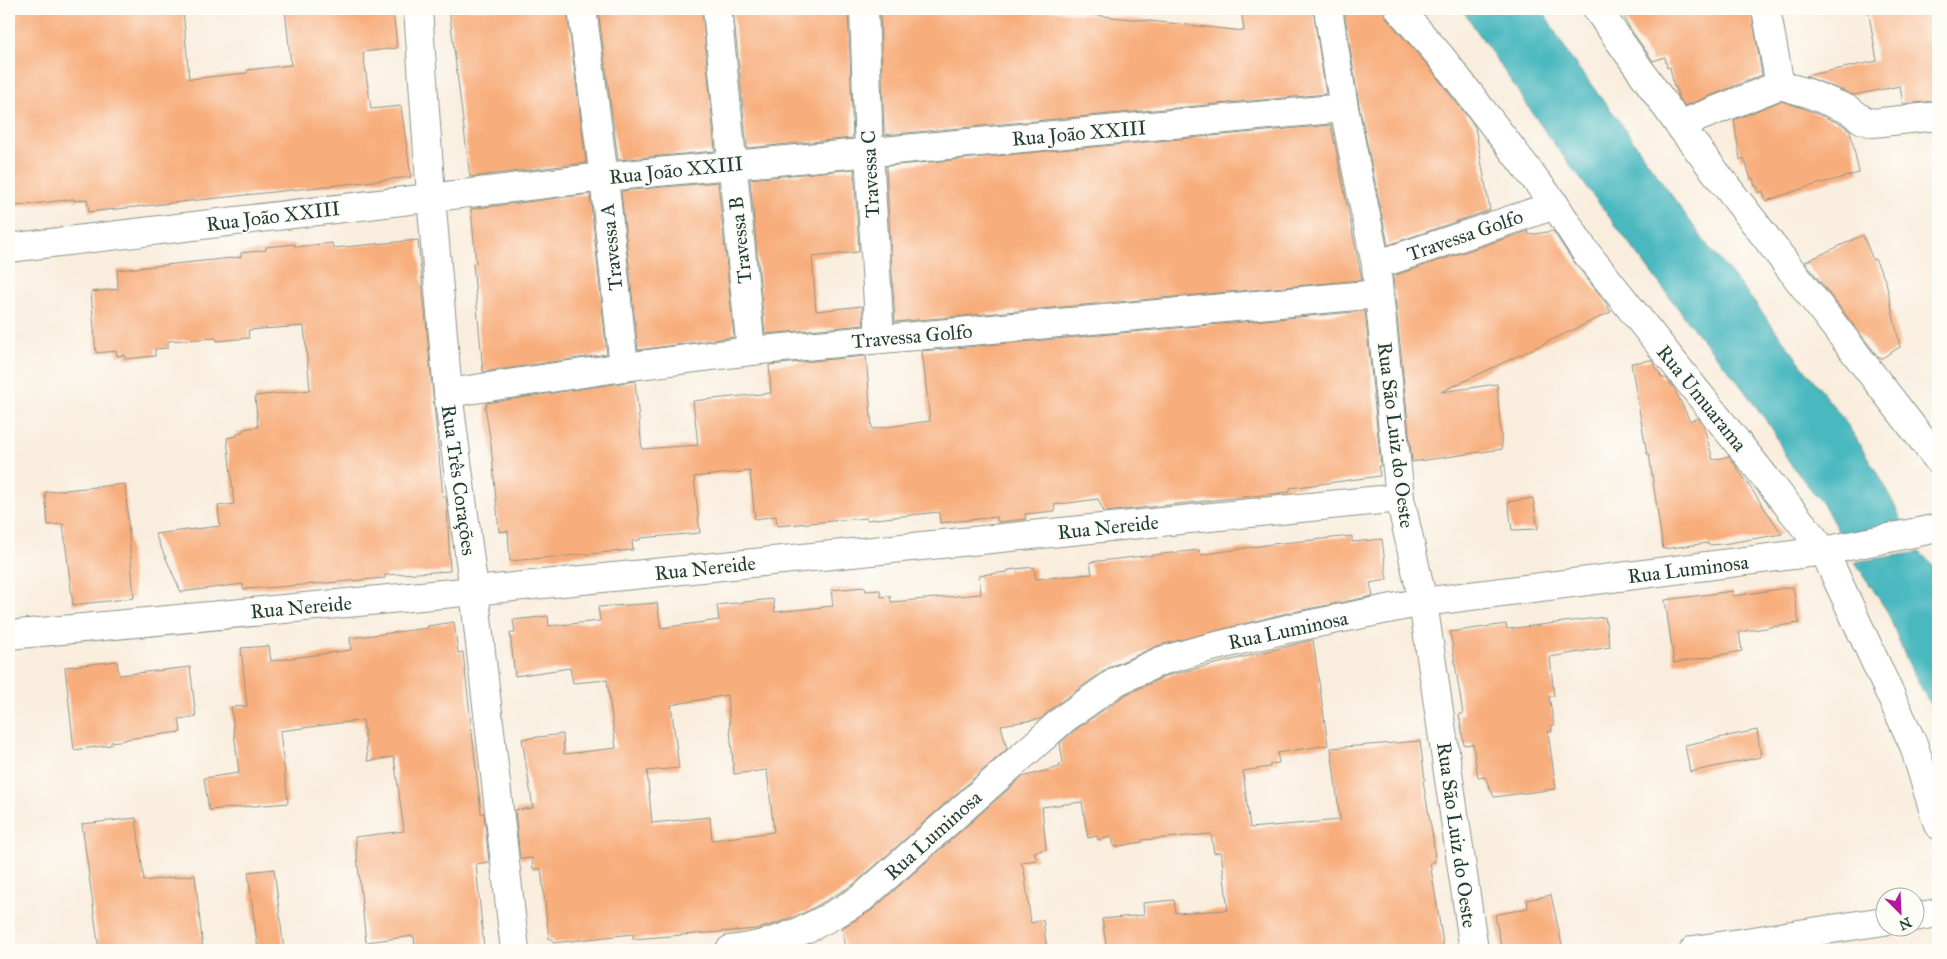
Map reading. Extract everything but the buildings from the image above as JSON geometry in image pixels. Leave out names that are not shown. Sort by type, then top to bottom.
[{"type":"street","name":"Rua Três Corações","points":[[418,9],[431,197],[448,393],[474,591],[515,950]]},
{"type":"street","name":"Travessa A","points":[[582,9],[604,177],[624,367]]},
{"type":"street","name":"Travessa B","points":[[717,9],[751,351]]},
{"type":"street","name":"Travessa C","points":[[864,9],[869,152],[880,338]]},
{"type":"street","name":"Rua São Luiz do Oeste","points":[[1328,9],[1344,108],[1376,265],[1400,498],[1423,602],[1474,950]]},
{"type":"street","name":"Rua Umuarama","points":[[1399,9],[1442,57],[1555,205],[1584,250],[1824,551],[1914,746],[1938,825]]},
{"type":"street","points":[[1597,9],[1680,125],[1938,460]]},
{"type":"street","points":[[1766,9],[1780,85]]},
{"type":"street","points":[[1680,125],[1780,85],[1808,93],[1841,106],[1863,120],[1874,123],[1938,116]]},
{"type":"street","name":"Rua João XXIII","points":[[9,248],[604,177],[1344,108]]},
{"type":"street","name":"Travessa Golfo","points":[[1376,265],[1555,205]]},
{"type":"street","name":"Travessa Golfo","points":[[448,393],[624,367],[751,351],[1378,294]]},
{"type":"street","name":"Rua Nereide","points":[[9,635],[474,591],[1400,498]]},
{"type":"street","name":"Rua Luminosa","points":[[730,950],[743,949],[792,936],[824,922],[862,898],[1065,718],[1117,681],[1161,661],[1287,629],[1423,602],[1824,551],[1938,528]]},
{"type":"street","points":[[1924,915],[1938,913]]},
{"type":"street","points":[[1694,950],[1874,923]]},
{"type":"water","points":[[1462,9],[1542,9],[1569,56],[1614,114],[1704,241],[1754,302],[1849,427],[1885,486],[1904,525],[1842,538],[1824,505],[1788,461],[1773,430],[1735,378],[1696,332],[1549,137]]},
{"type":"water","points":[[1920,552],[1938,571],[1938,720],[1906,658],[1887,611],[1855,562]]}]
